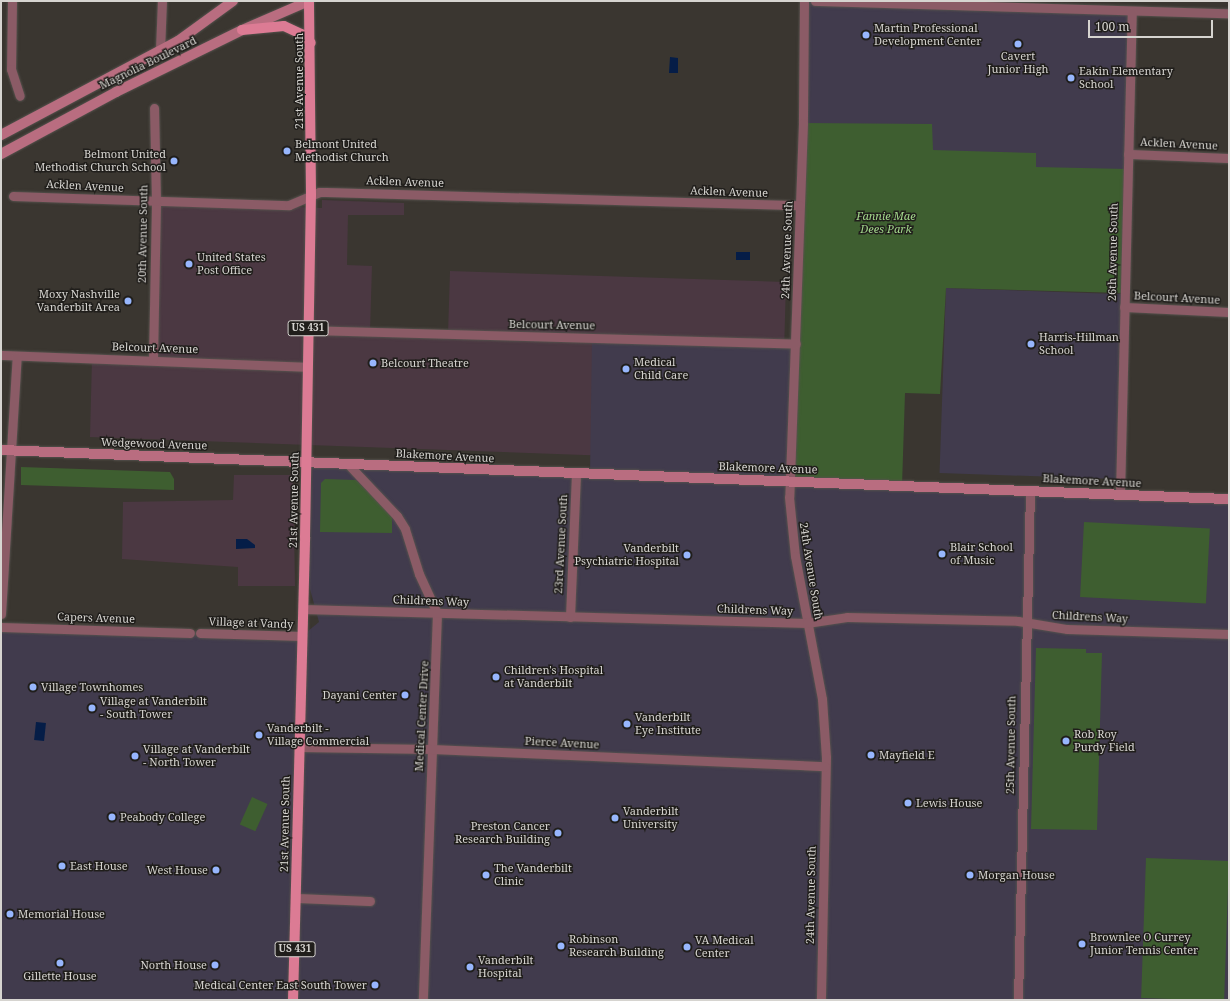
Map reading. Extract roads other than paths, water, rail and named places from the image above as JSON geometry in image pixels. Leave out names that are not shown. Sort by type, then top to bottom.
[{"type":"main road","name":"Magnolia Boulevard","points":[[1,135],[192,33],[233,1]]},
{"type":"main road","name":"Magnolia Boulevard","points":[[1,154],[116,92],[242,30],[310,1]]},
{"type":"main road","name":"21st Avenue South","points":[[293,1000],[298,747],[303,609],[311,195],[310,1]]},
{"type":"main road","points":[[242,30],[284,26],[301,34],[311,43]]},
{"type":"main road","name":"Wedgewood Avenue","points":[[6,450],[306,461]]},
{"type":"main road","name":"Blakemore Avenue","points":[[306,461],[1229,499]]},
{"type":"street","points":[[12,1],[11,68],[20,96]]},
{"type":"street","points":[[160,50],[162,1]]},
{"type":"street","name":"24th Avenue South","points":[[804,1],[796,344],[789,497],[795,556],[822,698],[826,766],[821,1000]]},
{"type":"street","points":[[815,1],[1020,4],[1132,11],[1229,13]]},
{"type":"street","name":"26th Avenue South","points":[[1120,494],[1132,11]]},
{"type":"street","name":"20th Avenue South","points":[[153,360],[156,202],[154,108]]},
{"type":"street","name":"Acklen Avenue","points":[[1128,154],[1229,158]]},
{"type":"street","name":"Acklen Avenue","points":[[13,196],[156,202],[289,205],[311,195],[322,192],[800,205]]},
{"type":"street","name":"Belcourt Avenue","points":[[1124,307],[1229,312]]},
{"type":"street","name":"Belcourt Avenue","points":[[308,330],[796,344]]},
{"type":"street","name":"Belcourt Avenue","points":[[1,355],[307,367]]},
{"type":"street","points":[[1,614],[6,450],[17,356]]},
{"type":"street","name":"Medical Center Drive","points":[[347,463],[397,516],[405,529],[419,574],[437,613],[423,1000]]},
{"type":"street","name":"23rd Avenue South","points":[[570,617],[576,473]]},
{"type":"street","name":"25th Avenue South","points":[[1018,1000],[1025,621],[1030,490]]},
{"type":"street","name":"Childrens Way","points":[[303,609],[808,623],[847,617],[1025,621],[1067,629],[1229,634]]},
{"type":"street","name":"Capers Avenue","points":[[1,627],[190,633]]},
{"type":"street","name":"Village at Vandy","points":[[200,633],[302,636]]},
{"type":"street","name":"Pierce Avenue","points":[[298,747],[432,749],[826,766]]},
{"type":"street","points":[[296,898],[370,901]]},
{"type":"water","points":[[670,57],[678,58],[678,73],[669,73]]},
{"type":"water","points":[[736,252],[750,252],[750,260],[736,260]]},
{"type":"water","points":[[236,539],[247,539],[255,545],[255,548],[236,549]]},
{"type":"water","points":[[36,722],[46,723],[44,741],[34,740]]},
{"type":"place","name":"Martin Professional Development Center","points":[[866,35]]},
{"type":"place","name":"Cavert Junior High","points":[[1018,44]]},
{"type":"place","name":"Eakin Elementary School","points":[[1071,78]]},
{"type":"place","name":"Belmont United Methodist Church","points":[[287,151]]},
{"type":"place","name":"Belmont United Methodist Church School","points":[[174,161]]},
{"type":"place","name":"United States Post Office","points":[[189,264]]},
{"type":"place","name":"Moxy Nashville Vanderbilt Area","points":[[128,301]]},
{"type":"place","name":"Harris-Hillman School","points":[[1031,344]]},
{"type":"place","name":"Belcourt Theatre","points":[[373,363]]},
{"type":"place","name":"Medical Child Care","points":[[626,369]]},
{"type":"place","name":"Blair School of Music","points":[[942,554]]},
{"type":"place","name":"Vanderbilt Psychiatric Hospital","points":[[687,555]]},
{"type":"place","name":"Children's Hospital at Vanderbilt","points":[[496,677]]},
{"type":"place","name":"Village Townhomes","points":[[33,687]]},
{"type":"place","name":"Dayani Center","points":[[405,695]]},
{"type":"place","name":"Village at Vanderbilt - South Tower","points":[[92,708]]},
{"type":"place","name":"Vanderbilt Eye Institute","points":[[627,724]]},
{"type":"place","name":"Vanderbilt - Village Commercial","points":[[259,735]]},
{"type":"place","name":"Rob Roy Purdy Field","points":[[1066,741]]},
{"type":"place","name":"Mayfield E","points":[[871,755]]},
{"type":"place","name":"Village at Vanderbilt - North Tower","points":[[135,756]]},
{"type":"place","name":"Lewis House","points":[[908,803]]},
{"type":"place","name":"Peabody College","points":[[112,817]]},
{"type":"place","name":"Vanderbilt University","points":[[615,818]]},
{"type":"place","name":"Preston Cancer Research Building","points":[[558,833]]},
{"type":"place","name":"East House","points":[[62,866]]},
{"type":"place","name":"West House","points":[[216,870]]},
{"type":"place","name":"The Vanderbilt Clinic","points":[[486,875]]},
{"type":"place","name":"Morgan House","points":[[970,875]]},
{"type":"place","name":"Memorial House","points":[[10,914]]},
{"type":"place","name":"Brownlee O Currey Junior Tennis Center","points":[[1082,944]]},
{"type":"place","name":"Robinson Research Building","points":[[561,946]]},
{"type":"place","name":"VA Medical Center","points":[[687,947]]},
{"type":"place","name":"Gillette House","points":[[60,963]]},
{"type":"place","name":"North House","points":[[215,965]]},
{"type":"place","name":"Vanderbilt Hospital","points":[[470,967]]},
{"type":"place","name":"Medical Center East South Tower","points":[[375,985]]},
{"type":"park label","name":"Fannie Mae Dees Park","points":[[886,223]]}]
